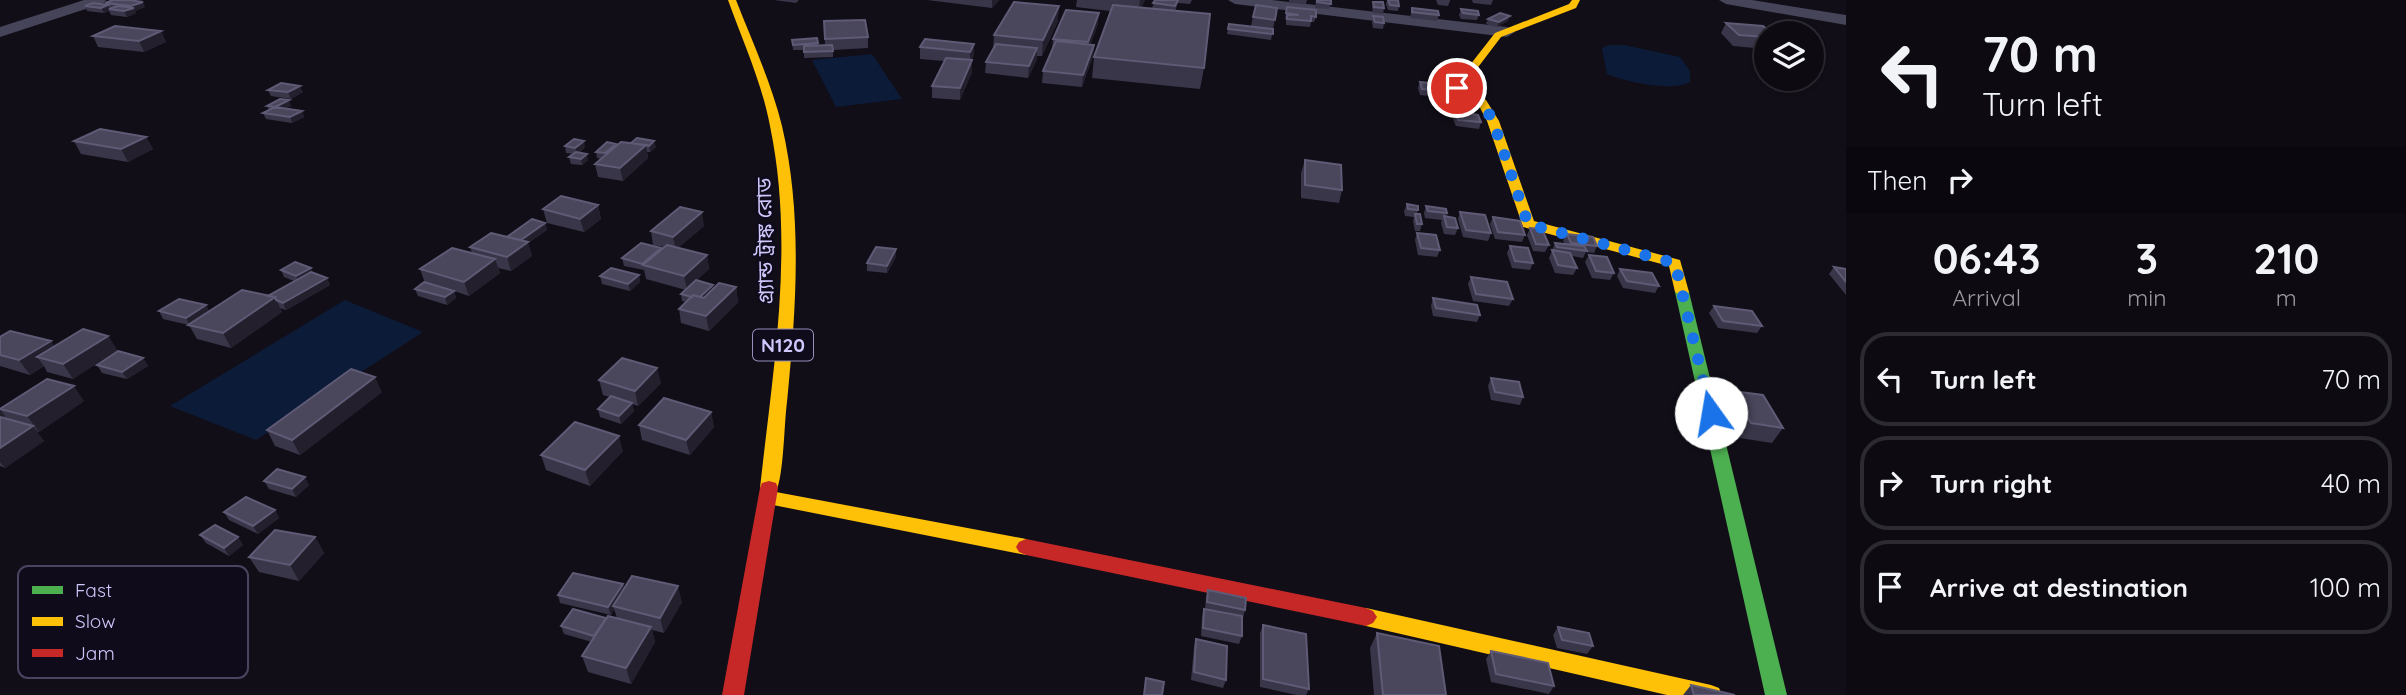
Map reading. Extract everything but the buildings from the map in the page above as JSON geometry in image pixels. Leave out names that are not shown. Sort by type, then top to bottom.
[{"type":"main road","name":"গ্র্যান্ড ট্রাঙ্ক রোড","points":[[732,0],[776,125],[787,194],[788,302],[768,497],[733,695]]},
{"type":"main road","points":[[1576,0],[1573,6],[1498,36],[1457,88],[1482,102],[1493,121],[1528,224],[1675,263],[1776,695]]},
{"type":"main road","points":[[768,497],[1269,595],[1711,695]]},
{"type":"street","points":[[0,32],[99,0]]},
{"type":"street","points":[[1235,0],[1507,32]]},
{"type":"street","points":[[1726,0],[1846,20]]},
{"type":"water","points":[[1624,45],[1680,57],[1690,71],[1690,82],[1661,86],[1637,83],[1607,74],[1602,48]]},
{"type":"water","points":[[872,54],[902,99],[836,107],[812,60]]},
{"type":"water","points":[[345,300],[423,332],[256,440],[170,406]]},
{"type":"traffic: fast","points":[[1682,292],[1776,695]]},
{"type":"traffic: slow","points":[[732,0],[772,110],[784,171],[788,216],[787,307],[769,488]]},
{"type":"traffic: slow","points":[[1576,0],[1573,6],[1498,35],[1457,88],[1482,102],[1493,121],[1528,224],[1675,263],[1682,292]]},
{"type":"traffic: slow","points":[[768,497],[1026,547]]},
{"type":"traffic: slow","points":[[1366,617],[1711,695]]},
{"type":"traffic: jam","points":[[733,695],[769,488]]},
{"type":"traffic: jam","points":[[1026,547],[1366,617]]},
{"type":"route","points":[[1457,88],[1482,102],[1493,121],[1528,224],[1675,263],[1711,413]]}]
